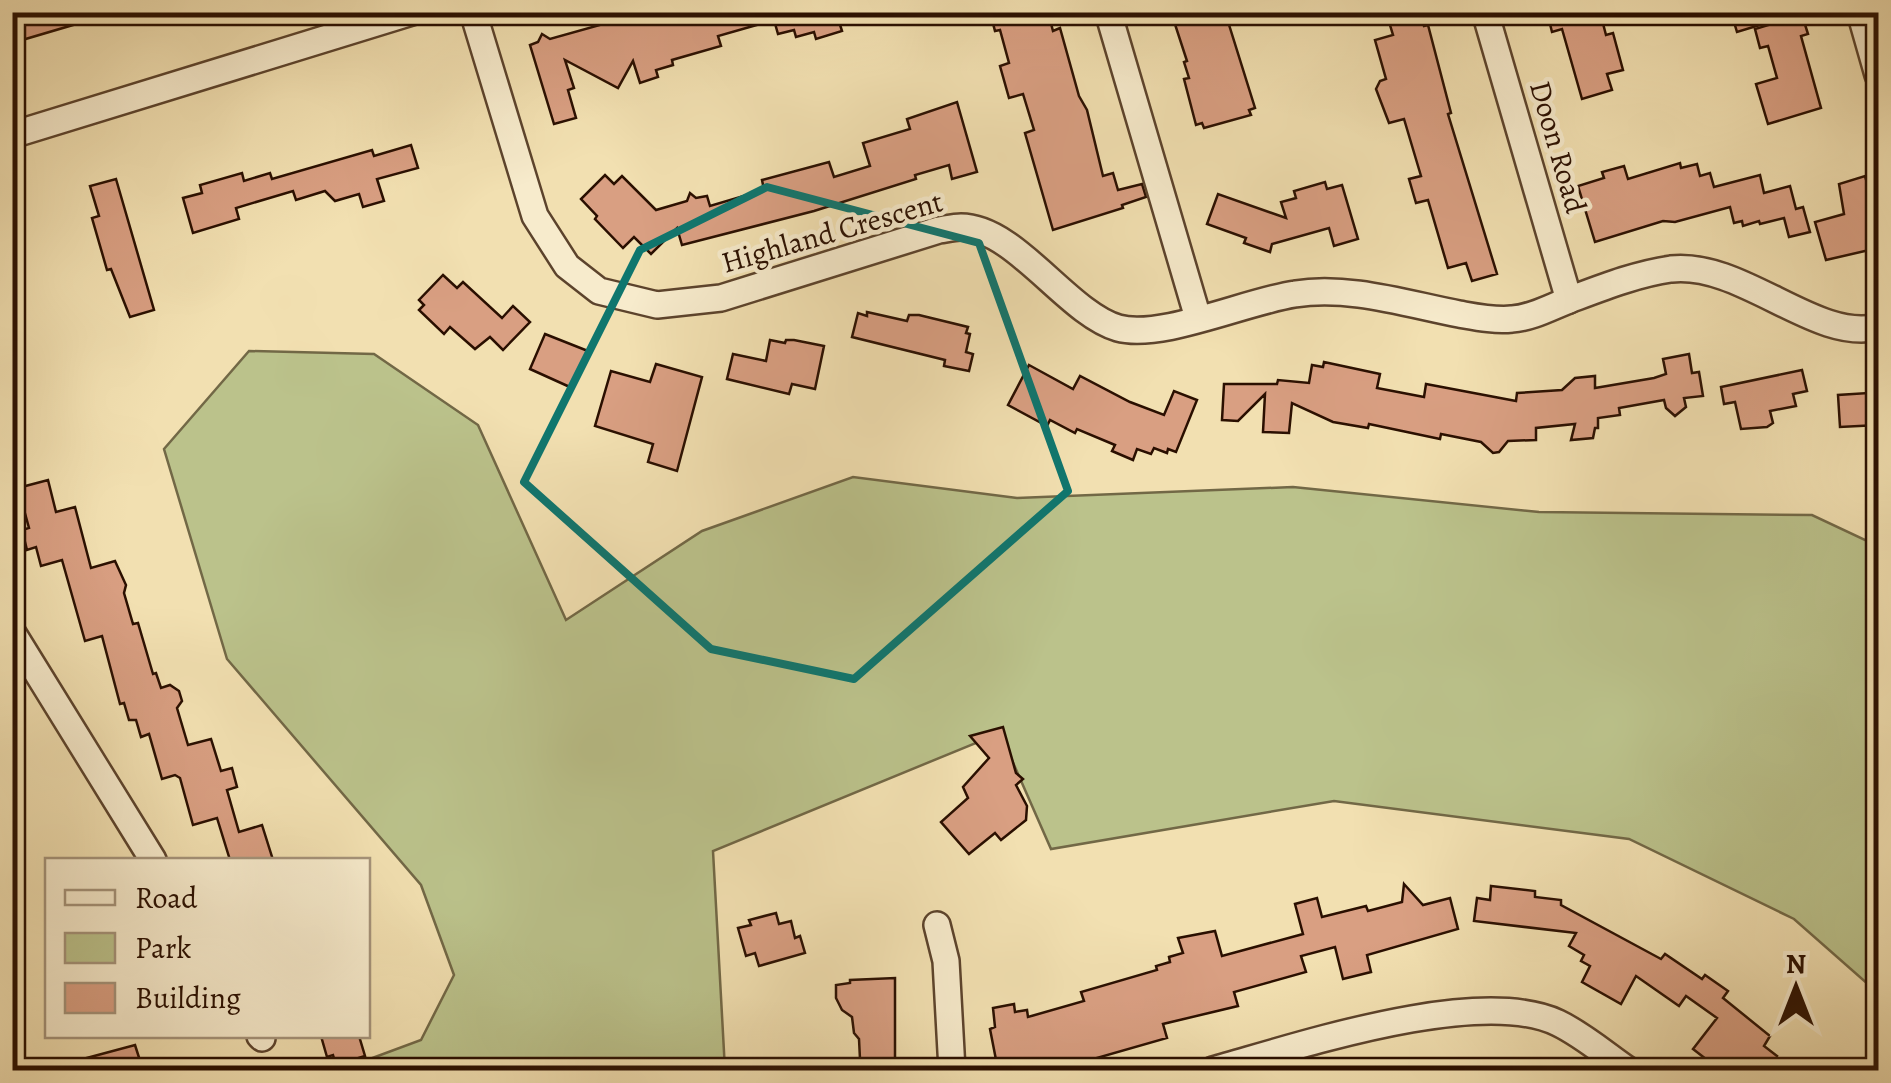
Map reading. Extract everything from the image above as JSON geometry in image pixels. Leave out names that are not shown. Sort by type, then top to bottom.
[{"type":"street","points":[[12,135],[412,12]]},
{"type":"street","name":"Highland Crescent","points":[[473,12],[536,216],[567,266],[599,291],[657,305],[721,298],[939,230],[963,226],[989,234],[1090,312],[1117,328],[1150,332],[1296,293],[1343,292],[1513,320],[1673,269],[1738,281],[1820,320],[1846,328],[1878,327]]},
{"type":"street","points":[[1108,12],[1198,318]]},
{"type":"street","name":"Doon Road","points":[[1485,12],[1569,300]]},
{"type":"street","points":[[1860,12],[1878,75]]},
{"type":"street","points":[[12,632],[152,858]]},
{"type":"street","points":[[937,926],[946,961],[952,1070]]},
{"type":"street","points":[[1213,1070],[1434,1013],[1500,1011],[1556,1022],[1628,1070]]},
{"type":"highlighted area","points":[[767,187],[979,243],[1068,491],[854,679],[711,649],[524,482],[640,250]]},
{"type":"green space","points":[[249,351],[374,354],[478,425],[566,620],[702,531],[853,477],[1017,498],[1293,487],[1539,512],[1812,515],[1878,546],[1878,993],[1794,919],[1629,839],[1334,801],[1051,849],[1000,733],[713,851],[725,1070],[340,1070],[421,1040],[454,975],[421,885],[227,659],[164,449]]},
{"type":"building","points":[[99,12],[100,17],[12,43],[12,15]]},
{"type":"building","points":[[646,12],[836,12],[842,31],[816,39],[814,32],[796,37],[794,30],[778,34],[774,20],[718,36],[721,46],[672,60],[673,65],[656,70],[658,77],[640,83],[633,61],[618,88],[565,60],[574,88],[568,90],[576,118],[554,124],[530,45],[538,42],[542,34],[550,39]]},
{"type":"building","points":[[990,12],[1048,12],[1053,31],[1060,28],[1079,96],[1087,110],[1103,176],[1113,173],[1118,190],[1142,184],[1146,197],[1053,230],[1025,133],[1034,130],[1023,94],[1009,98],[1000,66],[1009,63],[1000,30],[995,31]]},
{"type":"building","points":[[1171,12],[1225,12],[1255,108],[1249,110],[1251,115],[1204,128],[1202,123],[1196,125],[1184,79],[1189,78],[1184,62],[1187,61]]},
{"type":"building","points":[[1386,12],[1420,12],[1424,26],[1428,25],[1451,113],[1448,114],[1497,274],[1472,281],[1466,263],[1448,268],[1428,200],[1416,203],[1409,179],[1421,176],[1404,119],[1389,123],[1376,89],[1386,79],[1375,40],[1393,35]]},
{"type":"building","points":[[1547,12],[1600,12],[1606,35],[1613,33],[1623,70],[1607,74],[1612,90],[1582,99],[1562,29],[1552,32]]},
{"type":"building","points":[[1731,12],[1785,12],[1786,17],[1737,32]]},
{"type":"building","points":[[1802,15],[1808,34],[1801,36],[1821,108],[1768,124],[1756,84],[1777,78],[1768,46],[1760,48],[1755,29]]},
{"type":"building","points":[[957,102],[977,172],[952,179],[949,165],[814,211],[682,245],[677,228],[651,254],[634,237],[623,248],[581,199],[605,175],[614,184],[622,176],[656,210],[687,201],[690,193],[696,198],[707,196],[710,206],[764,190],[762,180],[829,162],[834,177],[870,166],[863,143],[910,129],[907,119]]},
{"type":"building","points":[[411,145],[418,168],[377,179],[384,201],[363,207],[359,194],[335,201],[325,191],[296,200],[293,191],[236,208],[239,219],[193,233],[183,198],[202,193],[200,185],[242,173],[244,181],[270,173],[272,179],[372,150],[374,156]]},
{"type":"building","points":[[1680,163],[1681,168],[1697,164],[1700,176],[1710,173],[1714,187],[1760,175],[1764,193],[1790,186],[1796,209],[1803,207],[1810,232],[1789,237],[1784,218],[1743,226],[1742,221],[1734,223],[1730,207],[1675,222],[1663,221],[1595,242],[1578,186],[1604,178],[1602,172],[1624,166],[1628,179]]},
{"type":"building","points":[[1865,176],[1878,223],[1878,248],[1826,260],[1815,222],[1844,214],[1839,184]]},
{"type":"building","points":[[116,179],[154,310],[130,317],[111,269],[107,270],[92,218],[99,216],[90,186]]},
{"type":"building","points":[[1325,182],[1327,189],[1342,185],[1358,239],[1334,246],[1329,228],[1272,244],[1270,252],[1244,243],[1246,238],[1207,224],[1218,194],[1286,218],[1281,202],[1296,198],[1294,191]]},
{"type":"building","points":[[443,275],[457,288],[463,282],[502,318],[513,306],[530,322],[503,350],[490,337],[475,349],[450,327],[444,334],[419,310],[424,305],[419,300]]},
{"type":"building","points":[[867,312],[907,321],[909,315],[919,315],[968,327],[966,352],[973,354],[969,371],[944,366],[945,360],[852,337],[858,313],[867,316]]},
{"type":"building","points":[[545,334],[588,351],[572,388],[530,369]]},
{"type":"building","points":[[770,340],[824,346],[815,389],[792,384],[789,394],[727,379],[733,354],[766,361]]},
{"type":"building","points":[[1689,354],[1692,373],[1699,372],[1703,396],[1684,398],[1686,407],[1675,416],[1664,400],[1619,408],[1620,415],[1598,418],[1593,438],[1571,440],[1575,424],[1536,428],[1536,440],[1508,441],[1493,453],[1481,442],[1441,434],[1440,439],[1369,424],[1368,428],[1333,422],[1292,403],[1289,433],[1263,432],[1265,394],[1238,421],[1222,420],[1224,384],[1277,384],[1278,380],[1309,383],[1312,365],[1323,367],[1324,362],[1380,374],[1377,388],[1424,397],[1426,384],[1516,401],[1517,393],[1562,390],[1575,378],[1595,376],[1595,388],[1654,378],[1666,374],[1663,359]]},
{"type":"building","points":[[656,364],[702,377],[677,471],[648,462],[653,444],[595,426],[611,371],[650,382]]},
{"type":"building","points":[[1029,365],[1073,389],[1080,376],[1164,415],[1174,391],[1197,400],[1176,452],[1154,448],[1151,454],[1137,449],[1133,460],[1112,451],[1115,445],[1077,429],[1075,433],[1050,420],[1047,426],[1008,405]]},
{"type":"building","points":[[1802,370],[1807,391],[1793,394],[1796,406],[1770,411],[1773,423],[1767,427],[1741,429],[1735,402],[1724,404],[1721,387]]},
{"type":"building","points":[[1868,393],[1868,397],[1878,397],[1878,425],[1840,427],[1838,395]]},
{"type":"building","points":[[48,480],[56,512],[75,507],[91,568],[115,561],[126,585],[124,593],[133,624],[138,623],[153,674],[156,673],[161,688],[170,685],[179,691],[182,701],[177,708],[188,745],[211,739],[221,771],[232,768],[237,787],[227,790],[239,832],[262,825],[272,858],[229,858],[217,818],[193,825],[180,778],[175,775],[162,779],[149,734],[141,737],[136,720],[129,720],[124,703],[120,704],[102,636],[85,641],[62,560],[41,566],[36,547],[27,550],[22,530],[29,528],[18,488]]},
{"type":"building","points":[[1003,727],[1016,773],[1023,779],[1016,785],[1027,806],[1026,820],[1001,840],[995,833],[969,854],[941,822],[968,798],[963,787],[989,758],[970,736]]},
{"type":"building","points":[[1404,884],[1423,905],[1450,898],[1458,929],[1367,955],[1371,972],[1343,979],[1335,947],[1301,956],[1306,972],[1234,992],[1238,1006],[1163,1024],[1167,1038],[1055,1070],[998,1070],[990,1029],[995,1027],[993,1008],[1014,1004],[1015,1012],[1027,1010],[1028,1017],[1084,1001],[1081,992],[1157,970],[1156,966],[1170,962],[1169,957],[1183,953],[1178,938],[1215,931],[1222,956],[1303,934],[1295,904],[1317,898],[1322,917],[1366,906],[1368,911],[1402,902]]},
{"type":"building","points":[[1491,886],[1535,891],[1535,897],[1561,900],[1561,905],[1661,959],[1665,954],[1702,979],[1705,975],[1728,991],[1723,998],[1770,1036],[1764,1046],[1788,1070],[1705,1070],[1711,1063],[1693,1049],[1717,1018],[1686,996],[1679,1006],[1636,976],[1621,1004],[1582,982],[1590,966],[1581,961],[1584,955],[1569,946],[1576,933],[1474,921],[1477,898],[1490,900]]},
{"type":"building","points":[[776,913],[779,924],[791,921],[795,938],[800,936],[805,953],[759,966],[755,953],[746,956],[738,928],[751,925],[749,920]]},
{"type":"building","points":[[895,978],[895,1063],[869,1064],[869,1059],[860,1059],[852,1017],[842,1010],[836,998],[836,985],[850,980]]},
{"type":"building","points":[[322,1038],[360,1038],[365,1056],[336,1065],[333,1055],[327,1057]]},
{"type":"building","points":[[135,1045],[143,1070],[58,1070],[57,1066]]}]
